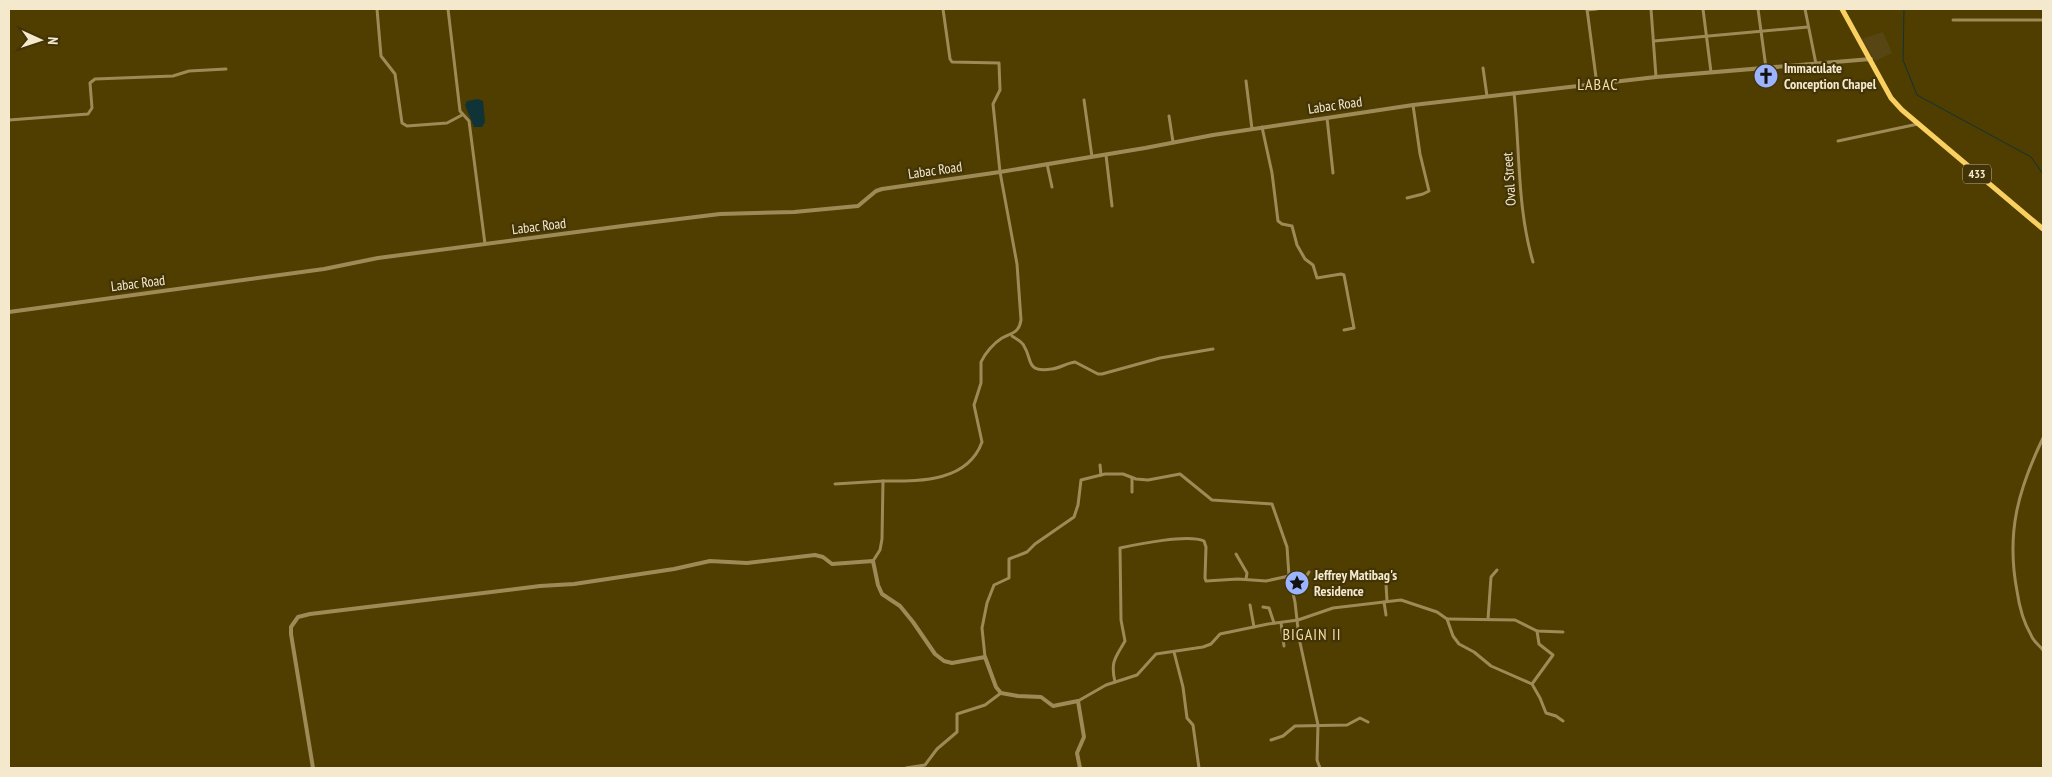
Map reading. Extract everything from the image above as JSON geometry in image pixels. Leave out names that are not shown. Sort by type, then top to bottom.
[{"type":"main road","name":"433","points":[[1842,9],[1891,98],[1918,124],[2043,229]]},
{"type":"street","points":[[377,9],[382,56],[395,74],[402,123],[407,126],[430,125],[447,123],[462,116]]},
{"type":"street","points":[[448,9],[462,116],[469,121],[485,244]]},
{"type":"street","points":[[835,484],[941,478],[956,471],[972,457],[982,442],[974,405],[981,383],[981,362],[997,342],[1002,338],[1012,336],[1020,325],[1021,306],[1017,264],[1000,172],[993,104],[1000,90],[999,63],[952,62],[943,9]]},
{"type":"street","points":[[1597,9],[1587,9],[1597,85]]},
{"type":"street","points":[[1650,9],[1656,78]]},
{"type":"street","points":[[1703,9],[1711,72]]},
{"type":"street","points":[[1758,9],[1766,68]]},
{"type":"street","points":[[1805,9],[1816,64]]},
{"type":"street","points":[[1953,20],[2043,20]]},
{"type":"street","points":[[1654,41],[1808,27]]},
{"type":"street","name":"Labac Road","points":[[9,312],[324,269],[378,258],[720,214],[794,212],[858,206],[876,190],[1106,155],[1252,128],[1413,106],[1487,96],[1711,72],[1871,59]]},
{"type":"street","points":[[1482,68],[1487,96]]},
{"type":"street","points":[[9,120],[88,114],[92,108],[90,83],[95,79],[173,76],[190,71],[226,69]]},
{"type":"street","points":[[1246,81],[1252,128]]},
{"type":"street","name":"Oval Street","points":[[1514,93],[1522,206],[1526,239],[1533,262]]},
{"type":"street","points":[[1084,100],[1092,157]]},
{"type":"street","points":[[1407,198],[1429,191],[1420,154],[1413,106]]},
{"type":"street","points":[[1168,116],[1173,142]]},
{"type":"street","points":[[1326,118],[1332,173]]},
{"type":"street","points":[[1838,141],[1918,124]]},
{"type":"street","points":[[1262,127],[1272,173],[1278,220],[1282,224],[1292,226],[1297,245],[1305,259],[1313,264],[1316,278],[1344,275],[1354,328],[1344,330]]},
{"type":"street","points":[[1106,155],[1112,206]]},
{"type":"street","points":[[1047,164],[1052,187]]},
{"type":"street","points":[[1012,336],[1024,344],[1030,363],[1035,368],[1042,370],[1059,368],[1074,362],[1090,371],[1102,374],[1160,358],[1213,349]]},
{"type":"street","points":[[2043,438],[2016,510],[2012,536],[2013,569],[2019,602],[2031,636],[2043,650]]},
{"type":"street","points":[[1100,465],[1101,475]]},
{"type":"street","points":[[1320,768],[1317,760],[1318,725],[1299,638],[1298,620],[1289,576],[1287,547],[1272,504],[1212,500],[1180,474],[1148,480],[1132,478],[1123,474],[1101,475],[1081,480],[1078,505],[1074,517],[1039,540],[1027,552],[1009,559],[1009,578],[992,587],[987,604],[982,628],[985,657],[996,686],[1001,693],[1041,697],[1053,706],[1078,702],[1115,682],[1137,675],[1156,654],[1203,647],[1211,644],[1220,634],[1298,620],[1334,608],[1404,601],[1432,610],[1447,619],[1519,621],[1537,631],[1564,632]]},
{"type":"street","points":[[1132,478],[1132,492]]},
{"type":"street","points":[[883,481],[882,539],[880,550],[873,561],[882,594],[900,606],[935,654],[944,661],[952,663],[985,657]]},
{"type":"street","points":[[1115,682],[1113,663],[1125,641],[1121,620],[1120,548],[1174,539],[1198,539],[1204,541],[1206,547],[1206,581],[1266,580],[1307,575],[1309,572]]},
{"type":"street","points":[[1236,554],[1247,573],[1246,579]]},
{"type":"street","points":[[313,768],[291,634],[291,626],[298,617],[540,586],[574,584],[674,569],[710,561],[756,562],[815,555],[823,557],[832,564],[873,561]]},
{"type":"street","points":[[1488,619],[1491,577],[1497,570]]},
{"type":"street","points":[[1386,584],[1386,615]]},
{"type":"street","points":[[1250,606],[1254,627]]},
{"type":"street","points":[[1263,607],[1269,608],[1274,623]]},
{"type":"street","points":[[1447,619],[1453,636],[1459,644],[1474,652],[1491,666],[1532,684],[1546,713],[1556,716],[1563,721]]},
{"type":"street","points":[[1281,622],[1284,646]]},
{"type":"street","points":[[1532,684],[1553,655],[1540,644],[1537,631]]},
{"type":"street","points":[[1174,652],[1183,687],[1187,718],[1193,725],[1199,768]]},
{"type":"street","points":[[906,768],[926,765],[936,748],[957,732],[956,714],[986,705],[1001,693]]},
{"type":"street","points":[[1078,702],[1084,737],[1077,753],[1080,768]]},
{"type":"street","points":[[1271,740],[1283,736],[1295,726],[1347,725],[1360,718],[1368,722]]},
{"type":"shaded area","points":[[1883,32],[1892,53],[1875,61],[1862,39]]},
{"type":"water","points":[[478,99],[483,101],[485,122],[482,127],[474,127],[465,105],[467,101]]},
{"type":"waterway","points":[[1904,9],[1903,60],[1917,95],[2031,157],[2043,174]]},
{"type":"place","name":"Immaculate Conception Chapel","points":[[1766,76]]},
{"type":"place","name":"Jeffrey Matibag's Residence","points":[[1297,583]]},
{"type":"district","name":"LABAC","points":[[1598,84]]},
{"type":"district","name":"BIGAIN II","points":[[1312,634]]}]
